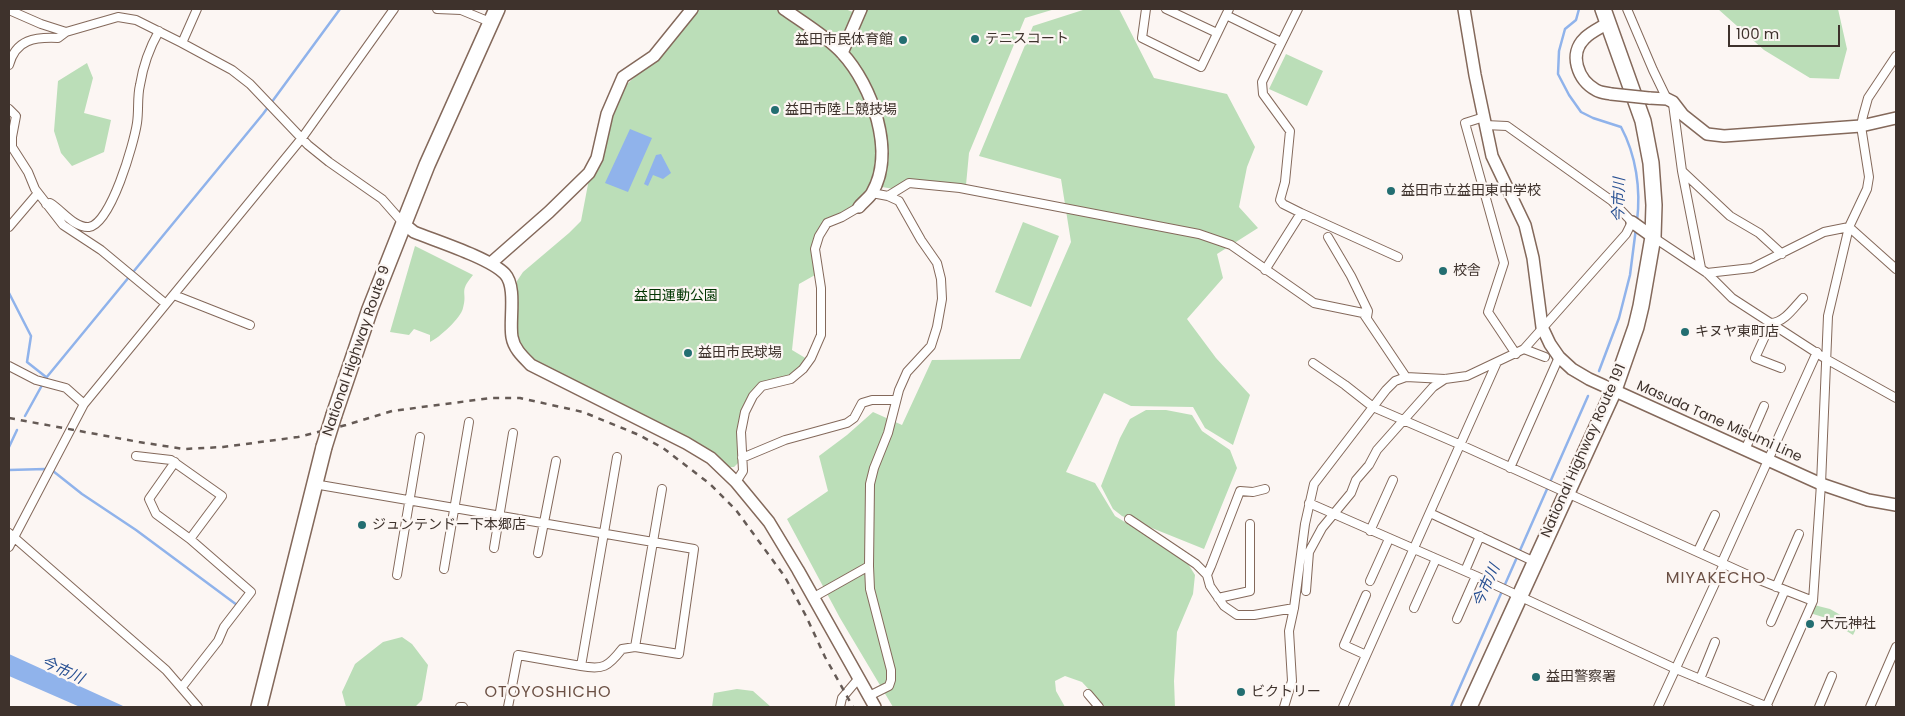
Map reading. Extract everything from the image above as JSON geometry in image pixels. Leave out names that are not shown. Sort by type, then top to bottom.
[{"type":"highway","name":"National Highway Route 9","points":[[259,707],[314,484],[334,415],[370,309],[427,165],[494,15]]},
{"type":"highway","name":"National Highway Route 191","points":[[1469,707],[1614,390],[1636,326],[1653,237],[1654,196],[1651,163],[1643,121],[1606,16]]},
{"type":"street","points":[[182,43],[197,9]]},
{"type":"street","points":[[9,548],[12,535],[84,404],[302,138],[394,9]]},
{"type":"street","points":[[437,9],[461,10],[494,15]]},
{"type":"street","points":[[491,263],[589,174],[597,158],[613,97],[623,77],[654,56],[692,9]]},
{"type":"street","points":[[736,482],[743,472],[742,432],[745,412],[753,396],[762,386],[791,379],[803,369],[811,358],[821,335],[821,288],[815,249],[819,236],[827,223],[859,207],[872,193],[883,150],[876,112],[859,77],[842,53],[784,9]]},
{"type":"street","points":[[842,53],[861,9]]},
{"type":"street","points":[[1146,9],[1142,38],[1201,67],[1228,12],[1281,42]]},
{"type":"street","points":[[1166,9],[1217,33]]},
{"type":"street","points":[[1298,9],[1262,82],[1263,94],[1290,130],[1285,182],[1280,200],[1283,204],[1301,213],[1398,257]]},
{"type":"street","name":"Masuda Tane Misumi Line","points":[[1464,9],[1492,156],[1525,225],[1533,258],[1542,327],[1559,357],[1572,369],[1614,390],[1821,484],[1868,500],[1896,505]]},
{"type":"street","points":[[1627,9],[1653,70],[1670,100],[1683,115],[1707,134],[1724,136],[1861,126],[1896,118]]},
{"type":"street","points":[[9,10],[41,24],[66,32]]},
{"type":"street","points":[[1606,16],[1583,39],[1577,50],[1576,62],[1579,73],[1587,84],[1598,91],[1612,94],[1670,100]]},
{"type":"street","points":[[9,65],[11,55],[24,42],[40,37],[58,38],[66,32],[118,17],[136,20],[232,70],[250,84],[302,138],[329,162],[382,199],[404,224],[414,232],[491,263],[506,274],[510,286],[512,337],[516,347],[531,365],[686,443],[711,458],[736,482],[769,522],[814,597],[875,707]]},
{"type":"street","points":[[46,204],[50,203],[56,206],[76,223],[88,227],[98,222],[103,216],[121,182],[137,123],[140,85],[151,44],[159,31]]},
{"type":"street","points":[[1308,503],[1476,576],[1519,598],[1676,669],[1767,707],[1813,601],[1821,484],[1828,316],[1849,227],[1868,189],[1869,177],[1861,126],[1868,98],[1896,56]]},
{"type":"street","points":[[1670,100],[1682,171],[1704,271]]},
{"type":"street","points":[[9,109],[16,116],[12,147],[46,204],[63,225],[101,250],[166,304]]},
{"type":"street","points":[[1516,354],[1488,312],[1504,263],[1465,123],[1484,121],[1507,126],[1612,201],[1632,222],[1704,271],[1732,298],[1826,359],[1896,398]]},
{"type":"street","points":[[1682,171],[1730,216],[1759,233],[1782,254]]},
{"type":"street","points":[[888,196],[909,183],[944,186],[1141,222],[1199,234],[1231,245],[1314,303],[1363,313],[1406,377]]},
{"type":"street","points":[[9,227],[38,193]]},
{"type":"street","points":[[869,696],[889,686],[891,680],[891,670],[870,589],[870,484],[874,468],[888,433],[896,400],[906,372],[931,346],[942,299],[937,263],[899,202],[888,196],[872,193]]},
{"type":"street","points":[[1265,270],[1301,213]]},
{"type":"street","points":[[1284,707],[1292,681],[1290,631],[1308,503],[1314,484],[1395,381],[1406,377],[1445,379],[1467,376],[1524,349],[1626,234],[1632,222]]},
{"type":"street","points":[[1704,271],[1752,268],[1824,232],[1849,227]]},
{"type":"street","points":[[1849,227],[1896,269]]},
{"type":"street","points":[[1328,237],[1351,276],[1368,311],[1367,317]]},
{"type":"street","points":[[174,295],[250,325]]},
{"type":"street","points":[[1772,323],[1777,323],[1783,319],[1803,298]]},
{"type":"street","points":[[1772,323],[1755,358],[1781,368]]},
{"type":"street","points":[[1524,349],[1545,357]]},
{"type":"street","points":[[1658,707],[1723,566],[1722,562],[1817,352]]},
{"type":"street","points":[[1510,468],[1559,357]]},
{"type":"street","points":[[1343,707],[1497,362]]},
{"type":"street","points":[[1313,363],[1346,385],[1373,407],[1776,587],[1813,601]]},
{"type":"street","points":[[9,366],[36,380],[66,388],[84,404]]},
{"type":"street","points":[[1306,591],[1309,552],[1322,528],[1351,493],[1356,480],[1369,465],[1377,450],[1433,387],[1445,379]]},
{"type":"street","points":[[742,458],[785,440],[847,423],[854,418],[862,403],[872,400],[896,400]]},
{"type":"street","points":[[1745,450],[1764,406]]},
{"type":"street","points":[[444,569],[469,422]]},
{"type":"street","points":[[494,548],[513,432]]},
{"type":"street","points":[[397,575],[420,437]]},
{"type":"street","points":[[136,456],[176,462],[222,496],[190,539]]},
{"type":"street","points":[[581,666],[617,457]]},
{"type":"street","points":[[538,553],[556,461]]},
{"type":"street","points":[[176,462],[149,499],[156,514],[190,539],[251,592],[224,627],[218,641],[182,687]]},
{"type":"street","points":[[1370,531],[1392,480]]},
{"type":"street","points":[[314,484],[694,550],[679,654],[635,647],[622,649],[613,661],[606,666],[596,668],[518,656],[508,707]]},
{"type":"street","points":[[635,647],[662,489]]},
{"type":"street","points":[[1207,575],[1240,490],[1253,492],[1265,489]]},
{"type":"street","name":"Masuda Tane Misumi Line","points":[[1850,494],[1896,500]]},
{"type":"street","points":[[1430,514],[1535,562]]},
{"type":"street","points":[[1698,551],[1715,514]]},
{"type":"street","points":[[1129,519],[1196,564],[1207,575],[1210,586],[1224,606],[1237,614],[1254,615],[1294,608]]},
{"type":"street","points":[[1218,598],[1250,591],[1250,524]]},
{"type":"street","points":[[1776,587],[1800,534]]},
{"type":"street","points":[[12,535],[166,670],[198,707]]},
{"type":"street","points":[[1465,572],[1480,536]]},
{"type":"street","points":[[1370,581],[1389,539]]},
{"type":"street","points":[[1414,608],[1436,559]]},
{"type":"street","points":[[814,597],[869,566]]},
{"type":"street","points":[[1457,619],[1476,576]]},
{"type":"street","points":[[1771,622],[1785,590]]},
{"type":"street","points":[[1366,595],[1344,645],[1366,655]]},
{"type":"street","points":[[1700,679],[1715,642]]},
{"type":"street","points":[[1870,707],[1896,647]]},
{"type":"street","points":[[1819,707],[1832,676]]},
{"type":"street","points":[[840,707],[842,698],[859,678]]},
{"type":"street","points":[[1088,694],[1100,707]]},
{"type":"green space","name":"益田運動公園","points":[[692,9],[845,9],[861,15],[864,9],[1055,9],[1025,18],[969,153],[966,185],[910,180],[894,189],[870,185],[857,203],[816,235],[815,275],[799,284],[792,350],[807,359],[788,376],[751,394],[739,462],[734,467],[728,467],[699,443],[537,362],[527,355],[517,330],[517,281],[523,272],[581,221],[589,179],[624,87],[656,57]]},
{"type":"green space","points":[[1086,9],[1119,9],[1154,78],[1227,94],[1255,147],[1247,167],[1239,207],[1258,228],[1217,254],[1223,278],[1187,319],[1216,358],[1250,395],[1233,445],[1205,428],[1193,407],[1131,406],[1104,393],[1066,472],[1095,483],[1115,516],[1185,559],[1195,575],[1193,594],[1177,632],[1174,681],[1175,707],[1105,707],[1082,682],[1065,676],[1055,681],[1056,691],[1065,707],[893,707],[840,618],[787,519],[828,491],[819,456],[873,412],[902,425],[932,360],[1020,359],[1071,242],[1061,179],[979,156],[1033,26]]},
{"type":"green space","points":[[1718,9],[1838,9],[1847,49],[1839,79],[1810,78],[1764,50]]},
{"type":"green space","points":[[1286,54],[1323,71],[1307,106],[1269,89]]},
{"type":"green space","points":[[87,63],[93,78],[84,113],[111,120],[104,152],[72,166],[61,153],[54,131],[58,81]]},
{"type":"green space","points":[[1023,222],[1059,236],[1031,307],[995,292]]},
{"type":"green space","points":[[415,246],[473,275],[466,285],[463,308],[458,317],[439,336],[430,342],[430,335],[414,329],[409,335],[390,332]]},
{"type":"green space","points":[[1146,410],[1166,410],[1192,415],[1202,431],[1230,450],[1237,468],[1204,549],[1122,516],[1113,509],[1101,486],[1120,438],[1130,419]]},
{"type":"green space","points":[[1814,605],[1830,609],[1858,625],[1853,635],[1826,618],[1810,613]]},
{"type":"green space","points":[[402,637],[412,644],[428,665],[422,700],[415,707],[346,707],[342,692],[355,664],[383,642]]},
{"type":"green space","points":[[737,689],[753,691],[771,707],[712,707],[714,693]]},
{"type":"water","points":[[630,129],[652,138],[628,192],[605,183]]},
{"type":"water","points":[[661,154],[671,173],[663,179],[653,175],[648,186],[644,184],[656,155]]},
{"type":"water","points":[[9,654],[125,707],[80,707],[9,676]]},
{"type":"waterway","points":[[25,416],[46,378],[263,114],[340,9]]},
{"type":"waterway","name":"今市川","points":[[1579,9],[1576,20],[1565,29],[1559,51],[1558,74],[1581,112],[1621,127],[1630,149],[1636,172],[1638,185],[1637,221]]},
{"type":"waterway","name":"今市川","points":[[1599,371],[1619,318],[1630,275],[1636,228]]},
{"type":"waterway","points":[[9,293],[31,336],[27,362],[46,377]]},
{"type":"waterway","name":"今市川","points":[[1451,707],[1588,396]]},
{"type":"waterway","points":[[9,447],[17,430]]},
{"type":"waterway","points":[[9,470],[45,469],[53,471],[82,494],[136,530],[237,605]]},
{"type":"railway","points":[[9,418],[184,449],[223,447],[298,437],[392,411],[491,398],[520,398],[583,412],[639,435],[663,448],[710,484],[736,510],[785,577],[825,657],[853,707]]},
{"type":"place","name":"テニスコート","points":[[975,39]]},
{"type":"place","name":"益田市民体育館","points":[[903,40]]},
{"type":"place","name":"益田市陸上競技場","points":[[775,110]]},
{"type":"place","name":"益田市立益田東中学校","points":[[1391,191]]},
{"type":"place","name":"校舎","points":[[1443,271]]},
{"type":"place","name":"キヌヤ東町店","points":[[1685,332]]},
{"type":"place","name":"益田市民球場","points":[[688,353]]},
{"type":"place","name":"ジュンテンドー下本郷店","points":[[362,525]]},
{"type":"place","name":"大元神社","points":[[1810,624]]},
{"type":"place","name":"益田警察署","points":[[1536,677]]},
{"type":"place","name":"ビクトリー","points":[[1241,692]]},
{"type":"district","name":"MIYAKECHO","points":[[1716,579]]},
{"type":"district","name":"OTOYOSHICHO","points":[[548,693]]}]
